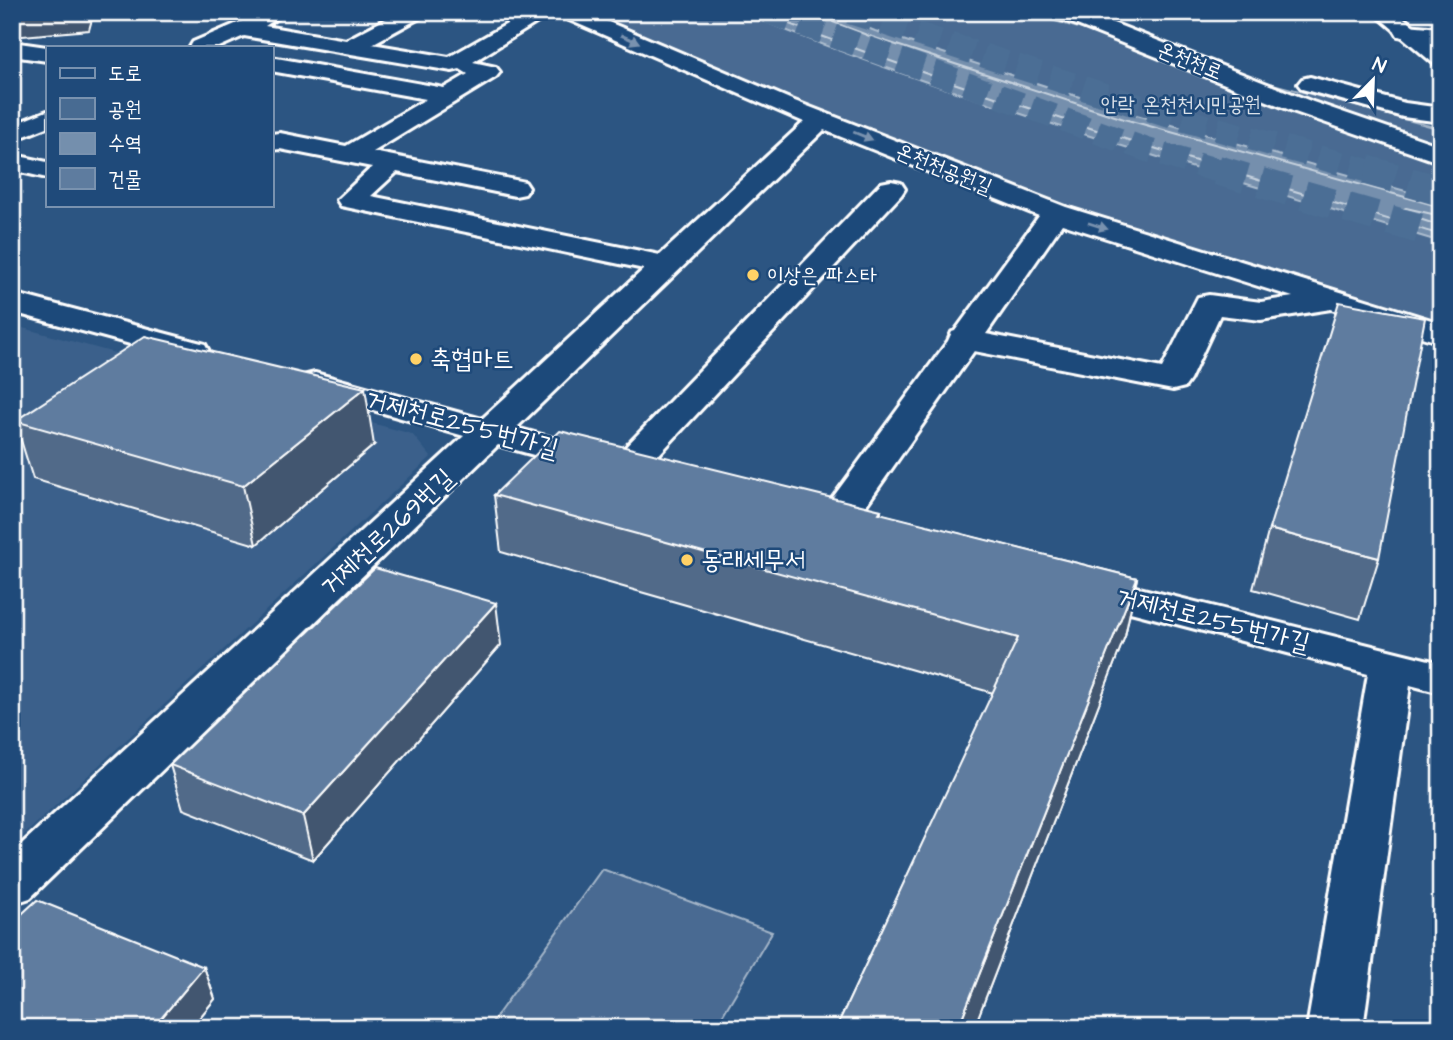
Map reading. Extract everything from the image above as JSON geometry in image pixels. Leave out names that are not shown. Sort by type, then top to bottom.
[{"type":"street","points":[[203,46],[278,12]]},
{"type":"street","points":[[351,46],[416,12]]},
{"type":"street","points":[[452,64],[544,12]]},
{"type":"street","name":"온천천공원길","points":[[567,12],[820,120],[1056,213],[1441,333]]},
{"type":"street","name":"온천천로","points":[[1057,12],[1085,20],[1304,107],[1441,155]]},
{"type":"street","points":[[1383,12],[1441,58]]},
{"type":"street","points":[[1085,20],[1403,110],[1441,115]]},
{"type":"street","points":[[242,29],[488,72],[350,155]]},
{"type":"street","points":[[1406,31],[1441,35]]},
{"type":"street","points":[[12,49],[46,54]]},
{"type":"street","points":[[273,64],[448,96]]},
{"type":"street","points":[[12,134],[46,118]]},
{"type":"street","name":"거제천로269번길","points":[[12,884],[820,120]]},
{"type":"street","points":[[273,142],[515,188]]},
{"type":"street","points":[[19,164],[46,170]]},
{"type":"street","points":[[391,164],[351,200],[666,265]]},
{"type":"street","points":[[624,470],[891,188]]},
{"type":"street","points":[[874,534],[821,520],[963,339],[1056,213]]},
{"type":"street","name":"온천천공원길","points":[[963,339],[1173,380],[1209,304],[1261,311],[1330,300]]},
{"type":"street","points":[[12,302],[226,359]]},
{"type":"street","name":"거제천로255번가길","points":[[279,374],[664,480]]},
{"type":"street","name":"거제천로255번가길","points":[[1046,577],[1441,678]]},
{"type":"street","points":[[1335,1028],[1391,665]]},
{"type":"shaded area","points":[[12,325],[412,434],[431,457],[12,846]]},
{"type":"green space","name":"안락 온천천시민공원","points":[[577,12],[1024,12],[1243,76],[1441,129],[1441,328],[1057,209]]},
{"type":"green space","points":[[602,869],[772,932],[715,1028],[488,1028]]},
{"type":"water","points":[[740,12],[828,12],[875,31],[1126,112],[1441,201],[1441,242],[1000,107],[826,46]]},
{"type":"building","points":[[1339,302],[1425,318],[1379,558],[1269,529]]},
{"type":"building","points":[[145,336],[365,388],[243,486],[15,421]]},
{"type":"building","points":[[560,431],[881,510],[879,513],[1137,578],[958,1028],[836,1028],[1018,638],[494,495]]},
{"type":"building","points":[[375,568],[496,603],[303,816],[170,765]]},
{"type":"building","points":[[37,900],[204,967],[153,1028],[29,1028],[12,1021],[12,923]]},
{"type":"tunnel","points":[[768,12],[1147,150],[1223,172]]},
{"type":"tunnel","points":[[850,12],[1163,114],[1372,172]]},
{"type":"tunnel","points":[[1217,170],[1441,235]]},
{"type":"tunnel","points":[[1366,170],[1441,191]]},
{"type":"place","name":"이상은 파스타","points":[[753,275]]},
{"type":"place","name":"축협마트","points":[[416,359]]},
{"type":"place","name":"동래세무서","points":[[687,560]]}]
